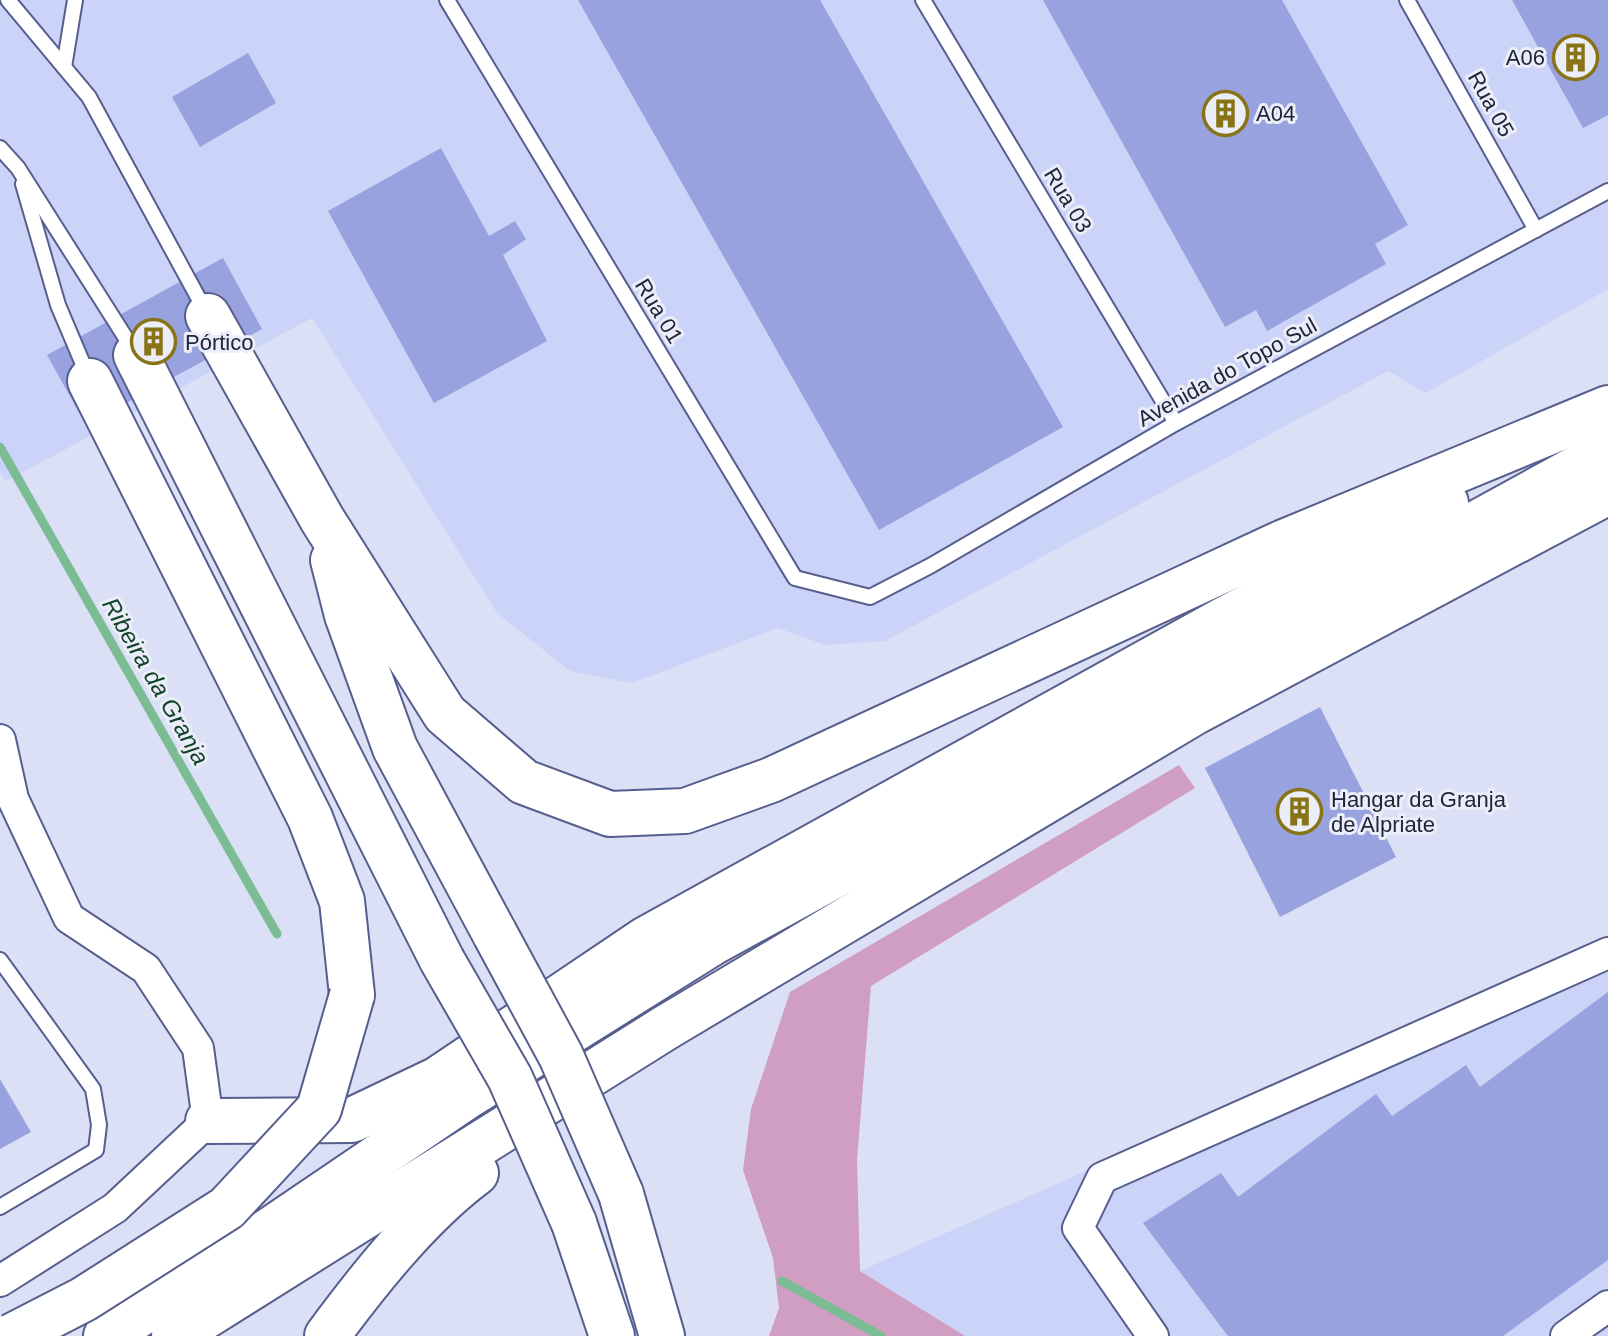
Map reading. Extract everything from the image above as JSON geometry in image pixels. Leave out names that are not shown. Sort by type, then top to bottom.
[{"type":"highway","points":[[208,316],[322,519],[445,714],[524,782],[610,814],[685,811],[771,780],[1284,542],[1608,408]]},
{"type":"highway","points":[[136,355],[442,960],[510,1078],[574,1223],[612,1336]]},
{"type":"highway","points":[[12,1336],[84,1299],[227,1208],[319,1109],[352,995],[342,901],[310,818],[90,381]]},
{"type":"highway","points":[[208,1121],[352,1120],[438,1079],[646,939],[1223,620],[1608,419]]},
{"type":"highway","points":[[106,1336],[264,1234],[466,1097],[712,943],[1608,451]]},
{"type":"highway","points":[[174,1336],[665,1028],[1195,712],[1608,492]]},
{"type":"highway","points":[[322,519],[347,615],[395,748],[561,1056],[621,1194],[662,1336]]},
{"type":"highway","points":[[327,1336],[446,1195],[665,1028]]},
{"type":"street","points":[[0,740],[13,799],[69,918],[146,969],[198,1048],[208,1121],[115,1208],[0,1281]]},
{"type":"street","points":[[1153,1336],[1078,1228],[1102,1178],[1608,953]]},
{"type":"street","points":[[1566,1336],[1608,1306]]},
{"type":"lane","points":[[8,0],[89,97],[208,316]]},
{"type":"lane","points":[[64,67],[75,0]]},
{"type":"lane","name":"Rua 01","points":[[447,0],[795,578],[870,597]]},
{"type":"lane","name":"Rua 03","points":[[923,0],[1176,423]]},
{"type":"lane","name":"Rua 05","points":[[1407,0],[1536,230]]},
{"type":"lane","points":[[0,148],[18,168],[136,355]]},
{"type":"lane","points":[[18,168],[58,305],[90,381]]},
{"type":"lane","name":"Avenida do Topo Sul","points":[[870,597],[1176,423],[1608,191]]},
{"type":"lane","points":[[0,960],[93,1089],[99,1125],[96,1150],[0,1207]]},
{"type":"shaded area","points":[[0,0],[1608,0],[1608,289],[1426,393],[1388,371],[885,641],[825,645],[778,628],[632,683],[570,671],[497,613],[312,318],[6,481],[0,472]]},
{"type":"shaded area","points":[[1179,765],[1195,788],[871,986],[857,1160],[860,1271],[965,1336],[769,1336],[779,1308],[773,1258],[743,1170],[751,1109],[790,992]]},
{"type":"shaded area","points":[[1608,940],[1608,1336],[965,1336],[860,1271]]},
{"type":"building","points":[[578,0],[820,0],[1063,427],[879,530]]},
{"type":"building","name":"A04","points":[[1043,0],[1282,0],[1408,225],[1375,244],[1386,264],[1267,331],[1256,310],[1225,327]]},
{"type":"building","name":"A06","points":[[1512,0],[1608,0],[1608,115],[1583,128]]},
{"type":"building","points":[[248,53],[276,103],[200,147],[172,97]]},
{"type":"building","points":[[441,148],[489,236],[515,221],[526,239],[503,255],[547,341],[434,403],[328,211]]},
{"type":"building","name":"Pórtico","points":[[223,258],[262,329],[86,425],[47,355]]},
{"type":"building","name":"Hangar da Granja de Alpriate","points":[[1320,707],[1396,857],[1280,917],[1205,768]]},
{"type":"building","points":[[1608,992],[1608,1260],[1503,1336],[1228,1336],[1143,1223],[1221,1173],[1238,1197],[1376,1094],[1392,1116],[1466,1065],[1480,1087]]},
{"type":"building","points":[[0,1079],[31,1132],[0,1149]]},
{"type":"waterway","name":"Ribeira da Granja","points":[[0,447],[277,934]]},
{"type":"waterway","name":"Ribeira da Granja","points":[[782,1281],[881,1336]]},
{"type":"place","name":"A06","points":[[1576,57]]},
{"type":"place","name":"A04","points":[[1225,113]]},
{"type":"place","name":"Pórtico","points":[[154,342]]},
{"type":"place","name":"Hangar da Granja de Alpriate","points":[[1300,812]]}]
